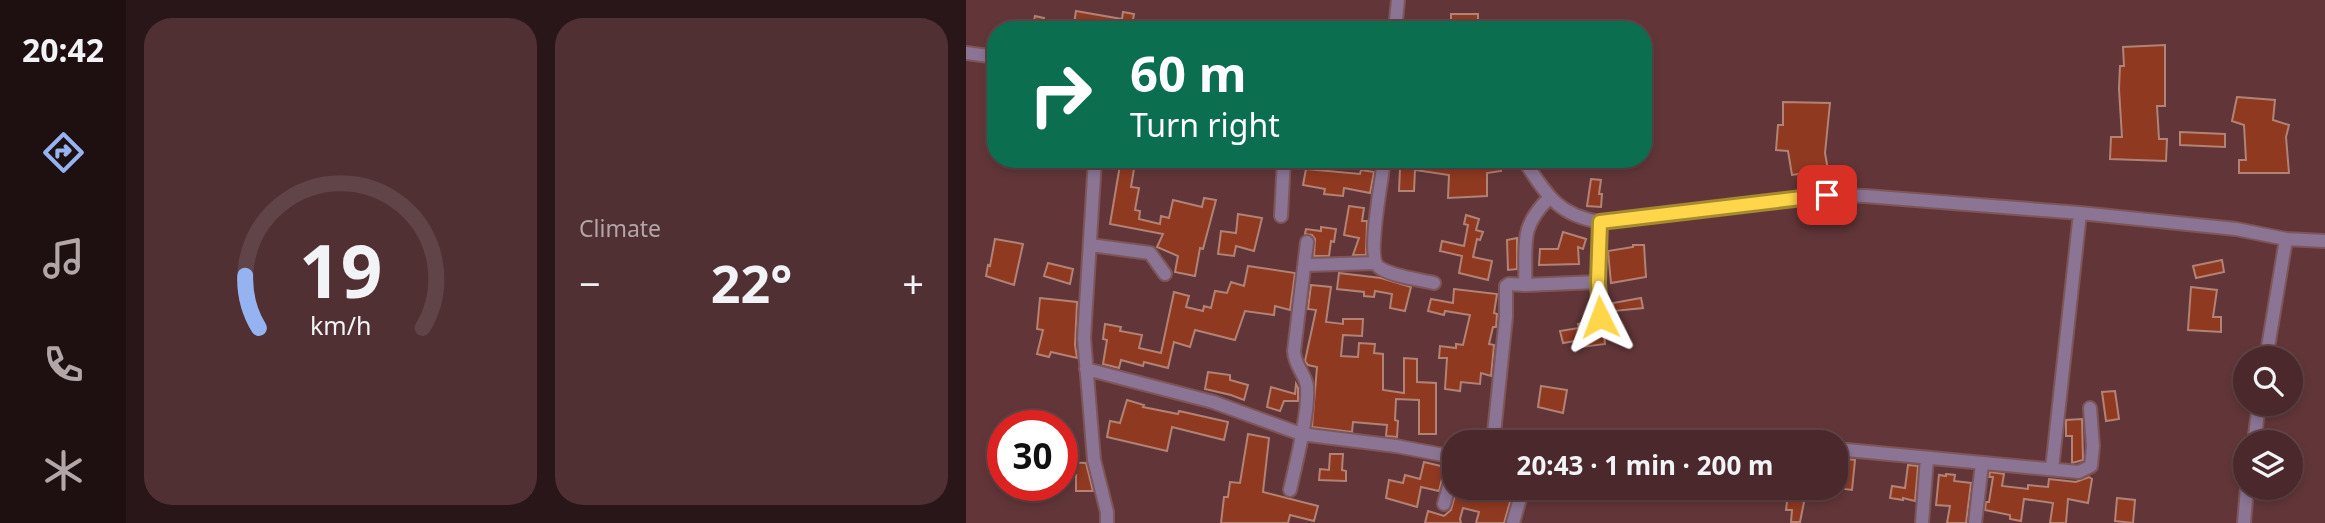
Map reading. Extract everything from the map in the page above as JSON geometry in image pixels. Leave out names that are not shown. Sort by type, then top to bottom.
[{"type":"street","points":[[1396,21],[1398,0]]},
{"type":"street","points":[[966,52],[987,56]]},
{"type":"street","points":[[1094,168],[1086,284],[1086,369],[1094,460],[1107,512],[1107,523]]},
{"type":"street","points":[[1281,216],[1284,168]]},
{"type":"street","points":[[1383,168],[1375,225],[1375,263],[1379,268],[1434,283]]},
{"type":"street","points":[[1529,168],[1549,198],[1579,219],[1600,222],[1827,195],[2080,213],[2236,229],[2286,239],[2325,241]]},
{"type":"street","points":[[1525,285],[1527,227],[1536,210],[1549,198]]},
{"type":"street","points":[[2052,469],[2080,213]]},
{"type":"street","points":[[1600,222],[1600,317]]},
{"type":"street","points":[[2268,346],[2286,239]]},
{"type":"street","points":[[1290,491],[1307,388],[1295,364],[1294,351],[1307,242]]},
{"type":"street","points":[[1090,245],[1150,253],[1165,274]]},
{"type":"street","points":[[1306,265],[1375,263]]},
{"type":"street","points":[[1494,430],[1506,317],[1506,286],[1598,282]]},
{"type":"street","points":[[1086,369],[1213,402],[1301,434],[1442,455]]},
{"type":"street","points":[[1848,450],[2079,472],[2091,466],[2093,446],[2090,408]]},
{"type":"street","points":[[1922,523],[1927,458]]},
{"type":"street","points":[[1975,523],[1982,464]]},
{"type":"street","points":[[1444,504],[1445,500]]},
{"type":"street","points":[[1513,523],[1520,500]]},
{"type":"street","points":[[2244,523],[2246,500]]},
{"type":"building","points":[[1076,11],[1122,19],[1123,12],[1134,14],[1133,21],[1074,21]]},
{"type":"building","points":[[1451,14],[1478,14],[1478,21],[1451,21]]},
{"type":"building","points":[[1035,16],[1044,18],[1043,21],[1034,21]]},
{"type":"building","points":[[2165,45],[2165,106],[2157,106],[2159,139],[2167,139],[2166,161],[2110,159],[2111,137],[2122,137],[2119,89],[2120,66],[2124,66],[2123,47]]},
{"type":"building","points":[[2237,97],[2275,100],[2273,120],[2289,125],[2286,137],[2289,173],[2239,173],[2239,160],[2246,160],[2244,125],[2232,121]]},
{"type":"building","points":[[1783,102],[1830,103],[1825,153],[1828,170],[1792,175],[1788,151],[1776,150],[1778,125],[1783,125]]},
{"type":"building","points":[[2180,132],[2225,134],[2225,147],[2180,145]]},
{"type":"building","points":[[1119,168],[1134,169],[1131,187],[1139,188],[1135,210],[1140,211],[1139,219],[1160,224],[1161,216],[1169,218],[1173,200],[1202,207],[1204,198],[1216,200],[1203,249],[1200,248],[1195,276],[1175,272],[1178,256],[1157,247],[1163,234],[1110,224]]},
{"type":"building","points":[[1397,168],[1501,168],[1501,171],[1487,173],[1487,196],[1448,198],[1449,175],[1415,170],[1414,191],[1399,191],[1400,169]]},
{"type":"building","points":[[1306,169],[1360,174],[1361,170],[1374,172],[1370,193],[1344,188],[1343,196],[1324,194],[1325,189],[1303,185]]},
{"type":"building","points":[[1591,179],[1601,180],[1601,207],[1587,206]]},
{"type":"building","points":[[1349,206],[1364,208],[1362,221],[1367,221],[1366,255],[1353,255],[1359,238],[1344,235]]},
{"type":"building","points":[[1238,214],[1262,218],[1254,251],[1236,246],[1234,256],[1218,254],[1221,231],[1236,233]]},
{"type":"building","points":[[1466,215],[1479,219],[1476,230],[1483,232],[1480,240],[1477,239],[1473,257],[1492,261],[1488,280],[1459,273],[1462,256],[1440,251],[1442,241],[1464,246],[1468,225],[1464,224]]},
{"type":"building","points":[[1321,227],[1336,229],[1329,256],[1314,256],[1315,239],[1312,235],[1305,234],[1306,229],[1321,231]]},
{"type":"building","points":[[1563,232],[1586,239],[1583,249],[1578,247],[1579,264],[1539,265],[1540,249],[1558,249]]},
{"type":"building","points":[[1517,238],[1517,269],[1508,270],[1507,240]]},
{"type":"building","points":[[995,239],[1023,244],[1014,285],[986,276]]},
{"type":"building","points":[[1644,245],[1646,277],[1611,283],[1608,251]]},
{"type":"building","points":[[2222,260],[2224,272],[2196,278],[2193,266]]},
{"type":"building","points":[[1048,263],[1073,269],[1070,284],[1044,276]]},
{"type":"building","points":[[1248,266],[1295,273],[1290,310],[1275,306],[1274,315],[1245,311],[1235,340],[1195,330],[1190,347],[1174,342],[1168,368],[1144,362],[1143,366],[1121,360],[1119,368],[1103,364],[1107,340],[1103,339],[1105,324],[1121,327],[1120,331],[1142,335],[1139,348],[1161,353],[1174,292],[1189,296],[1186,307],[1203,311],[1204,306],[1211,308],[1215,291],[1227,293],[1231,282],[1244,286]]},
{"type":"building","points":[[1339,273],[1381,278],[1411,287],[1405,311],[1390,308],[1392,294],[1375,291],[1374,297],[1364,296],[1364,292],[1337,289]]},
{"type":"building","points":[[1311,285],[1331,287],[1326,322],[1343,324],[1343,319],[1363,319],[1362,336],[1343,335],[1341,356],[1358,357],[1359,343],[1375,344],[1374,353],[1383,354],[1383,390],[1404,393],[1404,358],[1417,359],[1417,382],[1436,383],[1436,434],[1419,434],[1419,400],[1396,399],[1397,437],[1386,436],[1387,425],[1353,422],[1352,432],[1312,427],[1317,367],[1308,365],[1305,361],[1316,310],[1308,309]]},
{"type":"building","points":[[2191,287],[2217,290],[2213,317],[2221,317],[2221,332],[2188,330]]},
{"type":"building","points":[[1454,289],[1497,294],[1494,313],[1497,314],[1496,327],[1493,327],[1489,344],[1494,345],[1491,376],[1481,373],[1480,384],[1461,382],[1460,391],[1445,389],[1447,358],[1439,358],[1440,346],[1456,348],[1456,344],[1463,345],[1470,315],[1445,311],[1444,315],[1428,311],[1431,299],[1453,303]]},
{"type":"building","points":[[1040,298],[1077,302],[1077,358],[1051,352],[1049,357],[1037,354],[1043,330],[1037,329]]},
{"type":"building","points":[[1641,298],[1643,308],[1614,311],[1613,303]]},
{"type":"building","points":[[1592,321],[1603,325],[1605,344],[1582,347],[1581,340],[1563,343],[1560,331],[1579,328],[1578,324]]},
{"type":"building","points":[[1208,372],[1230,375],[1230,380],[1248,385],[1244,400],[1205,389]]},
{"type":"building","points":[[1296,384],[1298,401],[1284,401],[1280,411],[1267,407],[1271,387],[1295,394]]},
{"type":"building","points":[[1541,386],[1567,390],[1563,413],[1538,407]]},
{"type":"building","points":[[2115,391],[2119,419],[2106,421],[2102,392]]},
{"type":"building","points":[[1127,400],[1144,405],[1143,407],[1178,414],[1179,411],[1228,422],[1224,440],[1172,427],[1167,451],[1107,437],[1110,421],[1120,423]]},
{"type":"building","points":[[2082,419],[2083,460],[2072,463],[2072,436],[2066,436],[2066,420]]},
{"type":"building","points":[[1248,434],[1269,438],[1263,492],[1318,506],[1314,521],[1290,515],[1288,523],[1221,523],[1224,497],[1228,497],[1230,482],[1240,483]]},
{"type":"building","points":[[1330,454],[1343,454],[1342,470],[1346,471],[1346,481],[1319,480],[1320,469],[1329,470]]},
{"type":"building","points":[[1848,459],[1855,460],[1852,490],[1848,490]]},
{"type":"building","points":[[1424,462],[1442,466],[1439,491],[1421,487],[1417,507],[1386,498],[1389,480],[1403,483],[1405,475],[1420,479]]},
{"type":"building","points":[[1078,463],[1086,463],[1093,491],[1078,491]]},
{"type":"building","points":[[1908,465],[1918,466],[1915,501],[1890,498],[1892,486],[1905,488]]},
{"type":"building","points":[[1990,472],[2004,474],[2002,486],[2028,489],[2028,485],[2048,487],[2049,479],[2076,482],[2089,477],[2092,479],[2088,503],[2068,499],[2066,523],[2050,523],[2053,503],[2024,499],[2021,521],[2010,519],[2010,515],[1985,510],[1993,477],[1989,477]]},
{"type":"building","points":[[1939,475],[1955,475],[1954,481],[1971,483],[1966,523],[1947,523],[1950,506],[1936,505]]},
{"type":"building","points":[[2117,498],[2135,500],[2133,523],[2115,521]]},
{"type":"building","points":[[1454,500],[1511,500],[1504,523],[1476,523],[1479,512],[1463,508],[1461,523],[1425,523],[1428,511],[1444,516],[1451,510]]},
{"type":"building","points":[[1787,500],[1804,500],[1800,522],[1791,522],[1792,510],[1786,510]]},
{"type":"route","points":[[1600,317],[1600,222],[1827,195]]}]
